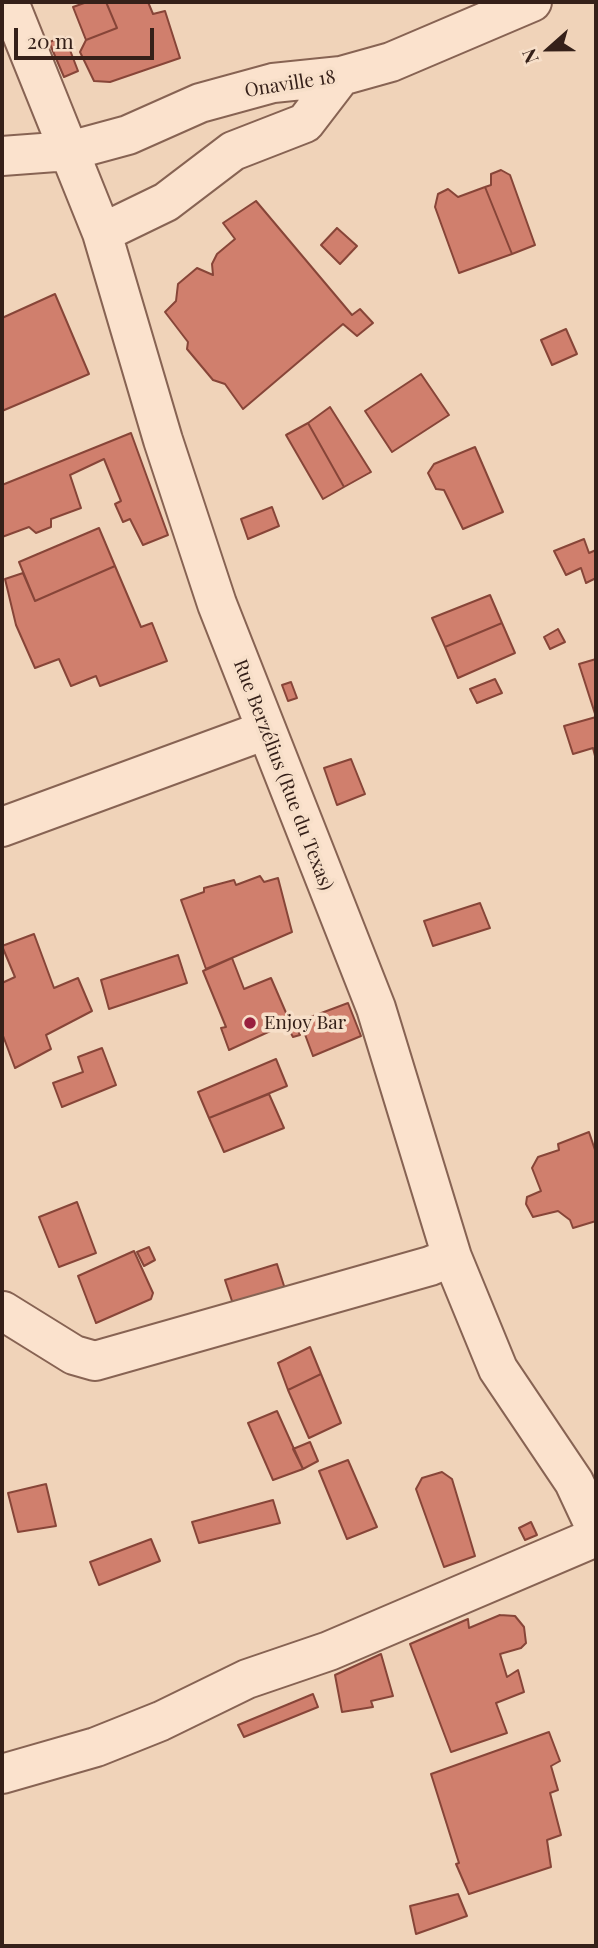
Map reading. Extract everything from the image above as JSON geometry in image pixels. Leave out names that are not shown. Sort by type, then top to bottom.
[{"type":"street","name":"Rue Berzélius (Rue du Texas)","points":[[9,2],[102,233],[163,440],[208,579],[376,1009],[452,1257],[498,1369],[574,1482],[596,1529]]},
{"type":"street","name":"Onaville 18","points":[[2,156],[69,151],[128,135],[200,103],[273,83],[341,76],[404,57],[533,2]]},
{"type":"street","points":[[102,233],[166,202],[233,152],[305,123],[341,76]]},
{"type":"street","points":[[2,827],[266,730]]},
{"type":"street","points":[[3,1311],[74,1355],[95,1361],[430,1266],[452,1257]]},
{"type":"street","points":[[2,1774],[96,1747],[150,1725],[247,1679],[329,1651],[596,1537]]},
{"type":"building","points":[[87,2],[106,2],[117,28],[86,40],[73,7]]},
{"type":"building","points":[[106,2],[148,2],[153,14],[165,11],[180,58],[110,82],[94,81],[80,52],[86,40],[117,28]]},
{"type":"building","points":[[65,37],[78,71],[64,77],[49,42]]},
{"type":"building","points":[[501,170],[510,175],[535,245],[512,254],[485,187],[491,185],[491,174]]},
{"type":"building","points":[[485,187],[512,254],[459,273],[435,207],[438,194],[448,189],[458,197]]},
{"type":"building","points":[[256,201],[352,315],[360,309],[373,323],[357,336],[343,324],[243,409],[225,384],[213,380],[187,349],[188,342],[165,312],[176,301],[178,284],[197,268],[213,275],[212,264],[217,254],[235,239],[223,223]]},
{"type":"building","points":[[337,228],[357,246],[340,264],[321,245]]},
{"type":"building","points":[[55,294],[89,374],[2,411],[2,318]]},
{"type":"building","points":[[566,329],[577,354],[552,365],[541,340]]},
{"type":"building","points":[[421,374],[449,415],[392,452],[365,411]]},
{"type":"building","points":[[330,407],[371,472],[344,487],[308,423]]},
{"type":"building","points":[[308,423],[344,487],[323,499],[286,435]]},
{"type":"building","points":[[131,433],[168,535],[143,545],[130,519],[123,522],[115,504],[121,501],[104,459],[70,475],[81,508],[51,519],[51,527],[36,533],[29,527],[2,537],[2,485]]},
{"type":"building","points":[[475,447],[503,512],[463,529],[444,490],[436,489],[428,473],[434,464]]},
{"type":"building","points":[[272,507],[279,526],[248,539],[241,519]]},
{"type":"building","points":[[99,528],[115,566],[35,601],[19,562]]},
{"type":"building","points":[[584,539],[589,553],[596,550],[596,578],[586,583],[581,568],[566,575],[554,551]]},
{"type":"building","points":[[115,566],[141,627],[152,623],[167,661],[100,686],[96,676],[71,686],[59,659],[35,668],[16,625],[5,579],[23,573],[35,601]]},
{"type":"building","points":[[490,595],[502,623],[445,647],[432,618]]},
{"type":"building","points":[[502,623],[515,653],[458,678],[445,647]]},
{"type":"building","points":[[558,629],[565,642],[550,649],[544,637]]},
{"type":"building","points":[[596,659],[596,717],[579,664]]},
{"type":"building","points":[[495,679],[502,693],[477,703],[470,689]]},
{"type":"building","points":[[291,682],[297,698],[288,701],[282,685]]},
{"type":"building","points":[[596,717],[596,760],[593,748],[573,754],[564,726]]},
{"type":"building","points":[[351,759],[365,794],[337,805],[324,768]]},
{"type":"building","points":[[260,876],[264,882],[278,878],[292,932],[206,969],[181,900],[204,892],[204,888],[234,880],[236,885]]},
{"type":"building","points":[[480,903],[490,928],[433,946],[424,921]]},
{"type":"building","points":[[34,934],[54,988],[78,978],[92,1011],[46,1035],[51,1049],[15,1068],[2,1033],[2,983],[15,977],[2,946]]},
{"type":"building","points":[[178,955],[187,983],[109,1009],[101,980]]},
{"type":"building","points":[[232,958],[244,989],[271,978],[290,1022],[229,1050],[221,1028],[226,1027],[203,971]]},
{"type":"building","points":[[348,1003],[361,1036],[313,1056],[300,1021]]},
{"type":"building","points":[[296,1027],[300,1035],[293,1037],[289,1030]]},
{"type":"building","points":[[102,1048],[116,1085],[62,1107],[53,1083],[83,1072],[78,1057]]},
{"type":"building","points":[[276,1059],[287,1086],[209,1118],[198,1092]]},
{"type":"building","points":[[269,1094],[284,1128],[224,1152],[209,1118]]},
{"type":"building","points":[[589,1132],[596,1153],[596,1221],[573,1228],[570,1220],[558,1211],[533,1217],[526,1204],[527,1197],[541,1191],[532,1168],[538,1157],[559,1150],[558,1144]]},
{"type":"building","points":[[77,1202],[96,1253],[59,1267],[39,1217]]},
{"type":"building","points":[[149,1247],[155,1260],[144,1266],[137,1252]]},
{"type":"building","points":[[134,1251],[153,1293],[151,1299],[96,1323],[78,1276]]},
{"type":"building","points":[[277,1264],[285,1289],[233,1304],[225,1280]]},
{"type":"building","points":[[310,1347],[321,1374],[288,1390],[278,1363]]},
{"type":"building","points":[[321,1374],[341,1423],[309,1438],[288,1390]]},
{"type":"building","points":[[277,1411],[303,1469],[273,1480],[248,1423]]},
{"type":"building","points":[[310,1442],[318,1461],[303,1469],[293,1449]]},
{"type":"building","points":[[348,1460],[377,1527],[347,1539],[319,1471]]},
{"type":"building","points":[[442,1472],[452,1479],[475,1556],[444,1567],[416,1489],[422,1478]]},
{"type":"building","points":[[46,1484],[56,1526],[18,1532],[8,1493]]},
{"type":"building","points":[[273,1500],[280,1523],[199,1543],[192,1522]]},
{"type":"building","points":[[531,1522],[537,1535],[525,1540],[519,1528]]},
{"type":"building","points":[[151,1539],[160,1561],[99,1585],[90,1562]]},
{"type":"building","points":[[500,1615],[515,1616],[524,1627],[526,1643],[521,1648],[500,1654],[507,1677],[518,1670],[524,1692],[496,1703],[507,1733],[451,1752],[410,1644],[468,1619],[469,1628]]},
{"type":"building","points":[[381,1654],[393,1696],[371,1701],[373,1707],[342,1712],[335,1675]]},
{"type":"building","points":[[313,1694],[318,1707],[244,1737],[238,1725]]},
{"type":"building","points":[[549,1732],[560,1761],[551,1766],[558,1790],[550,1793],[561,1835],[547,1840],[551,1867],[469,1894],[456,1864],[459,1863],[431,1774]]},
{"type":"building","points":[[458,1894],[467,1916],[416,1934],[410,1906]]},
{"type":"place","name":"Enjoy Bar","points":[[250,1023]]}]
